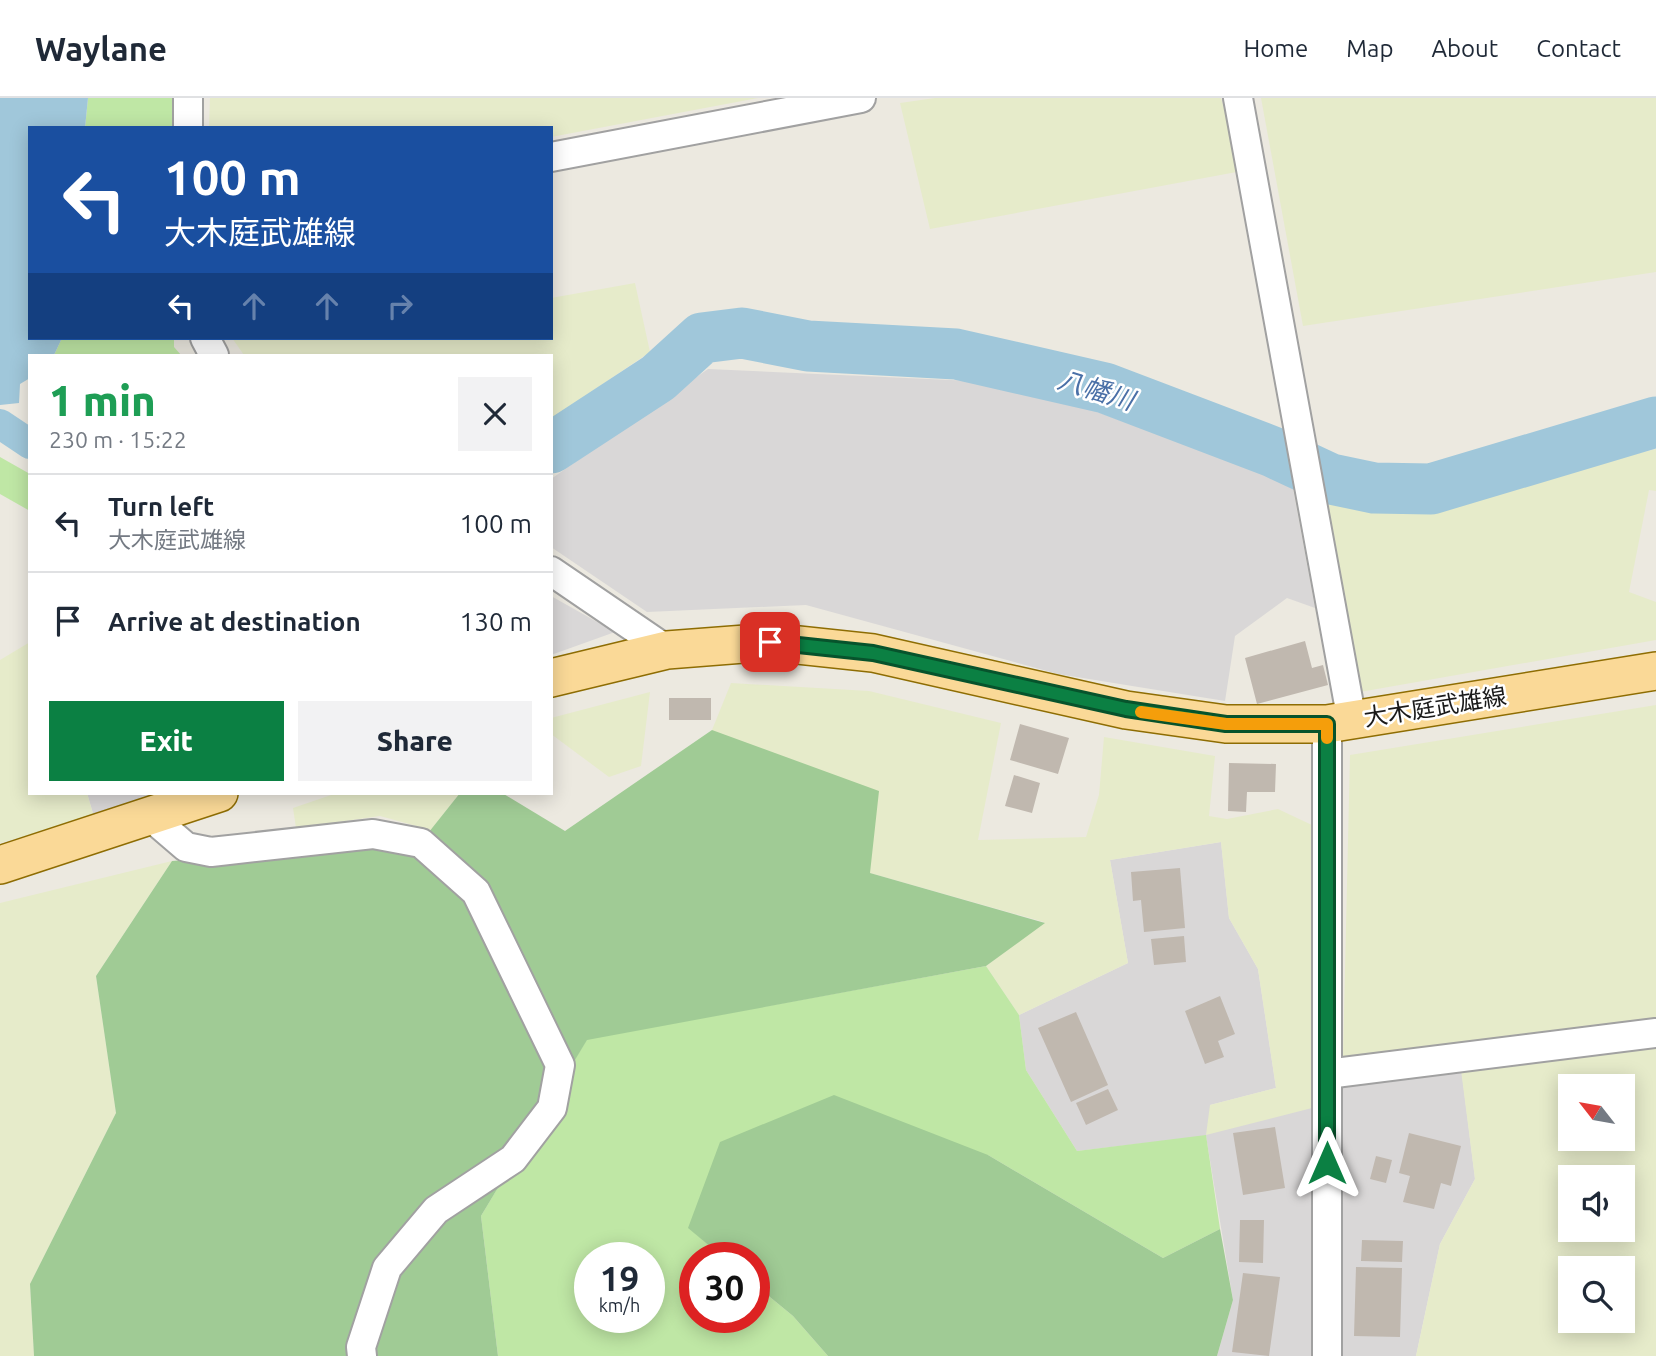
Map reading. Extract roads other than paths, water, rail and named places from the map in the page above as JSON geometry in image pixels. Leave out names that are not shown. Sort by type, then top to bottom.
[{"type":"main road","name":"大木庭武雄線","points":[[553,678],[667,650],[770,642],[873,653],[1126,709],[1226,724],[1339,722],[1656,671]]},
{"type":"main road","points":[[0,865],[213,795]]},
{"type":"street","points":[[188,98],[188,126]]},
{"type":"street","points":[[553,157],[861,98]]},
{"type":"street","points":[[1238,98],[1309,489],[1339,722],[1327,1074],[1327,1356]]},
{"type":"street","points":[[553,573],[667,650]]},
{"type":"street","points":[[150,817],[186,847],[211,852],[373,834],[421,843],[476,892],[560,1065],[552,1108],[513,1159],[436,1210],[387,1268],[361,1346],[362,1356]]},
{"type":"street","points":[[1327,1074],[1656,1033]]},
{"type":"water","points":[[0,98],[88,98],[85,126],[28,126],[28,340],[61,340],[54,354],[28,354],[28,379],[20,384],[19,403],[0,405]]},
{"type":"waterway","name":"八幡川","points":[[553,447],[658,378],[702,338],[742,333],[808,346],[956,354],[1105,388],[1273,452],[1331,479],[1374,488],[1431,489],[1656,422]]},
{"type":"waterway","name":"八幡川","points":[[0,424],[28,443]]}]
